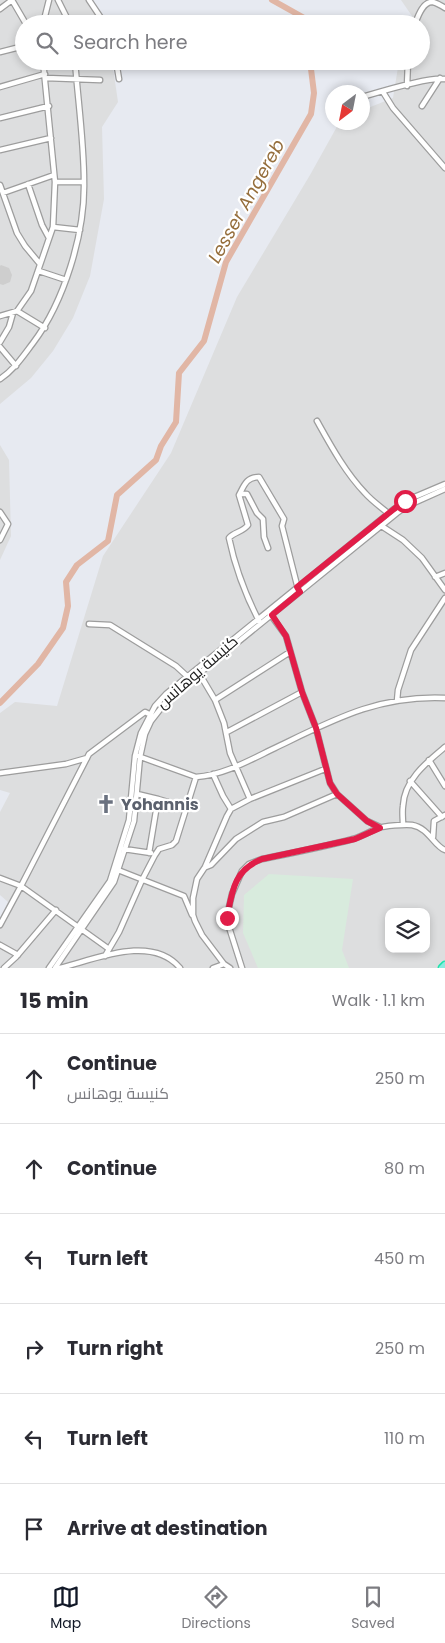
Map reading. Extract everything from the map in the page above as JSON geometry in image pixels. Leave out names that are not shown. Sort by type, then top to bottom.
[{"type":"highway","points":[[442,968],[445,965]]},
{"type":"street","points":[[0,9],[12,0],[21,15]]},
{"type":"street","points":[[45,15],[49,0]]},
{"type":"street","points":[[58,0],[66,15]]},
{"type":"street","points":[[89,0],[99,15]]},
{"type":"street","points":[[418,15],[426,3],[433,2],[445,8]]},
{"type":"street","points":[[0,52],[15,48]]},
{"type":"street","points":[[0,342],[15,312],[31,291],[53,227],[55,182],[44,70]]},
{"type":"street","points":[[0,379],[16,366],[45,328],[62,294],[80,230],[84,182],[75,70]]},
{"type":"street","points":[[118,70],[119,79]]},
{"type":"street","points":[[407,86],[408,70]]},
{"type":"street","points":[[0,87],[45,76],[100,80]]},
{"type":"street","points":[[370,95],[442,79]]},
{"type":"street","points":[[422,106],[442,79]]},
{"type":"street","points":[[383,92],[393,108],[445,168]]},
{"type":"street","points":[[0,118],[48,106]]},
{"type":"street","points":[[0,150],[51,138]]},
{"type":"street","points":[[3,193],[54,175]]},
{"type":"street","points":[[55,182],[84,182]]},
{"type":"street","points":[[28,184],[42,226],[50,238]]},
{"type":"street","points":[[0,186],[16,233],[40,264]]},
{"type":"street","points":[[53,227],[80,230]]},
{"type":"street","points":[[39,271],[66,280]]},
{"type":"street","points":[[0,316],[15,312],[45,328]]},
{"type":"street","points":[[0,347],[16,366]]},
{"type":"street","points":[[317,421],[331,448],[355,481],[389,516]]},
{"type":"street","points":[[259,622],[246,596],[229,538],[244,530],[248,525],[239,498],[249,480],[253,477],[259,477],[284,519],[282,526],[299,590]]},
{"type":"street","points":[[389,516],[405,501],[445,484]]},
{"type":"street","points":[[389,516],[445,489]]},
{"type":"street","points":[[240,494],[247,494],[256,513],[263,519],[264,536],[268,548]]},
{"type":"street","points":[[0,512],[8,524],[0,540]]},
{"type":"street","name":"كنيسة يوهانس","points":[[152,716],[190,679],[389,516]]},
{"type":"street","points":[[379,524],[403,540],[422,558],[445,590]]},
{"type":"street","points":[[436,577],[445,573]]},
{"type":"street","points":[[397,701],[398,690],[411,650],[445,598]]},
{"type":"street","points":[[270,613],[286,636],[302,692],[316,728],[330,783],[337,794],[367,821],[380,828]]},
{"type":"street","points":[[89,624],[110,625],[176,666],[190,679]]},
{"type":"street","points":[[215,700],[290,652]]},
{"type":"street","points":[[199,672],[215,700],[227,732],[230,753],[250,799]]},
{"type":"street","points":[[227,732],[302,692]]},
{"type":"street","points":[[138,756],[196,777],[213,774],[236,767],[357,710],[422,697],[445,698]]},
{"type":"street","points":[[0,925],[89,754],[145,712],[152,716],[138,756],[132,805],[123,848]]},
{"type":"street","points":[[404,825],[403,804],[410,781],[429,760],[445,747]]},
{"type":"street","points":[[49,968],[58,960],[82,929],[116,869],[134,821],[138,756]]},
{"type":"street","points":[[0,773],[66,764],[87,758]]},
{"type":"street","points":[[429,760],[445,786]]},
{"type":"street","points":[[193,916],[193,898],[197,879],[205,867],[231,809],[250,799],[326,769]]},
{"type":"street","points":[[213,774],[231,809]]},
{"type":"street","points":[[104,956],[119,932],[155,855],[159,849],[172,845],[176,840],[196,777]]},
{"type":"street","points":[[410,781],[443,816],[434,821],[433,838]]},
{"type":"street","points":[[137,794],[185,807]]},
{"type":"street","points":[[205,867],[211,865],[236,839],[263,822],[284,817],[337,794]]},
{"type":"street","points":[[150,852],[158,799]]},
{"type":"street","points":[[242,968],[227,918],[236,882],[248,864],[262,859],[355,839],[380,828],[404,825],[412,825],[419,828],[433,838],[439,847],[445,850]]},
{"type":"street","points":[[123,848],[150,852],[155,855]]},
{"type":"street","points":[[116,869],[184,896],[202,935],[224,964],[230,968]]},
{"type":"street","points":[[0,878],[21,886],[109,949]]},
{"type":"street","points":[[55,968],[78,925],[96,906]]},
{"type":"street","points":[[4,968],[18,955],[56,910]]},
{"type":"street","points":[[0,945],[18,955]]},
{"type":"street","points":[[58,960],[62,968],[104,956],[145,950],[166,956],[180,968]]},
{"type":"street","points":[[213,968],[224,964]]},
{"type":"shaded area","points":[[0,0],[90,0],[89,5],[96,15],[15,15],[15,70],[113,70],[118,102],[102,127],[104,199],[90,276],[73,318],[53,351],[31,378],[0,404]]},
{"type":"shaded area","points":[[401,0],[445,0],[445,968],[0,968],[0,918],[8,902],[0,895],[0,812],[10,793],[0,790],[0,713],[15,702],[57,706],[103,556],[171,453],[237,297],[335,130],[370,130],[370,107],[393,98],[398,70],[430,70],[430,15],[411,15]]},
{"type":"shaded area","points":[[1,265],[9,268],[12,275],[10,282],[3,285],[0,284]]},
{"type":"shaded area","points":[[0,445],[9,460],[11,536],[0,560]]},
{"type":"shaded area","points":[[269,874],[353,879],[342,950],[349,968],[258,968],[243,933],[244,895]]},
{"type":"waterway","name":"Lesser Angereb","points":[[272,0],[299,15]]},
{"type":"waterway","name":"Lesser Angereb","points":[[0,703],[38,664],[63,628],[68,606],[66,582],[77,565],[108,541],[117,495],[156,460],[161,446],[176,422],[179,373],[204,341],[226,262],[311,114],[314,93],[311,70]]},
{"type":"place","name":"Yohannis","points":[[106,804]]},
{"type":"route","points":[[227,918],[236,882],[248,864],[262,859],[355,839],[380,828],[367,821],[337,794],[330,783],[316,728],[302,692],[286,636],[272,615],[300,592],[297,587],[405,501]]}]
